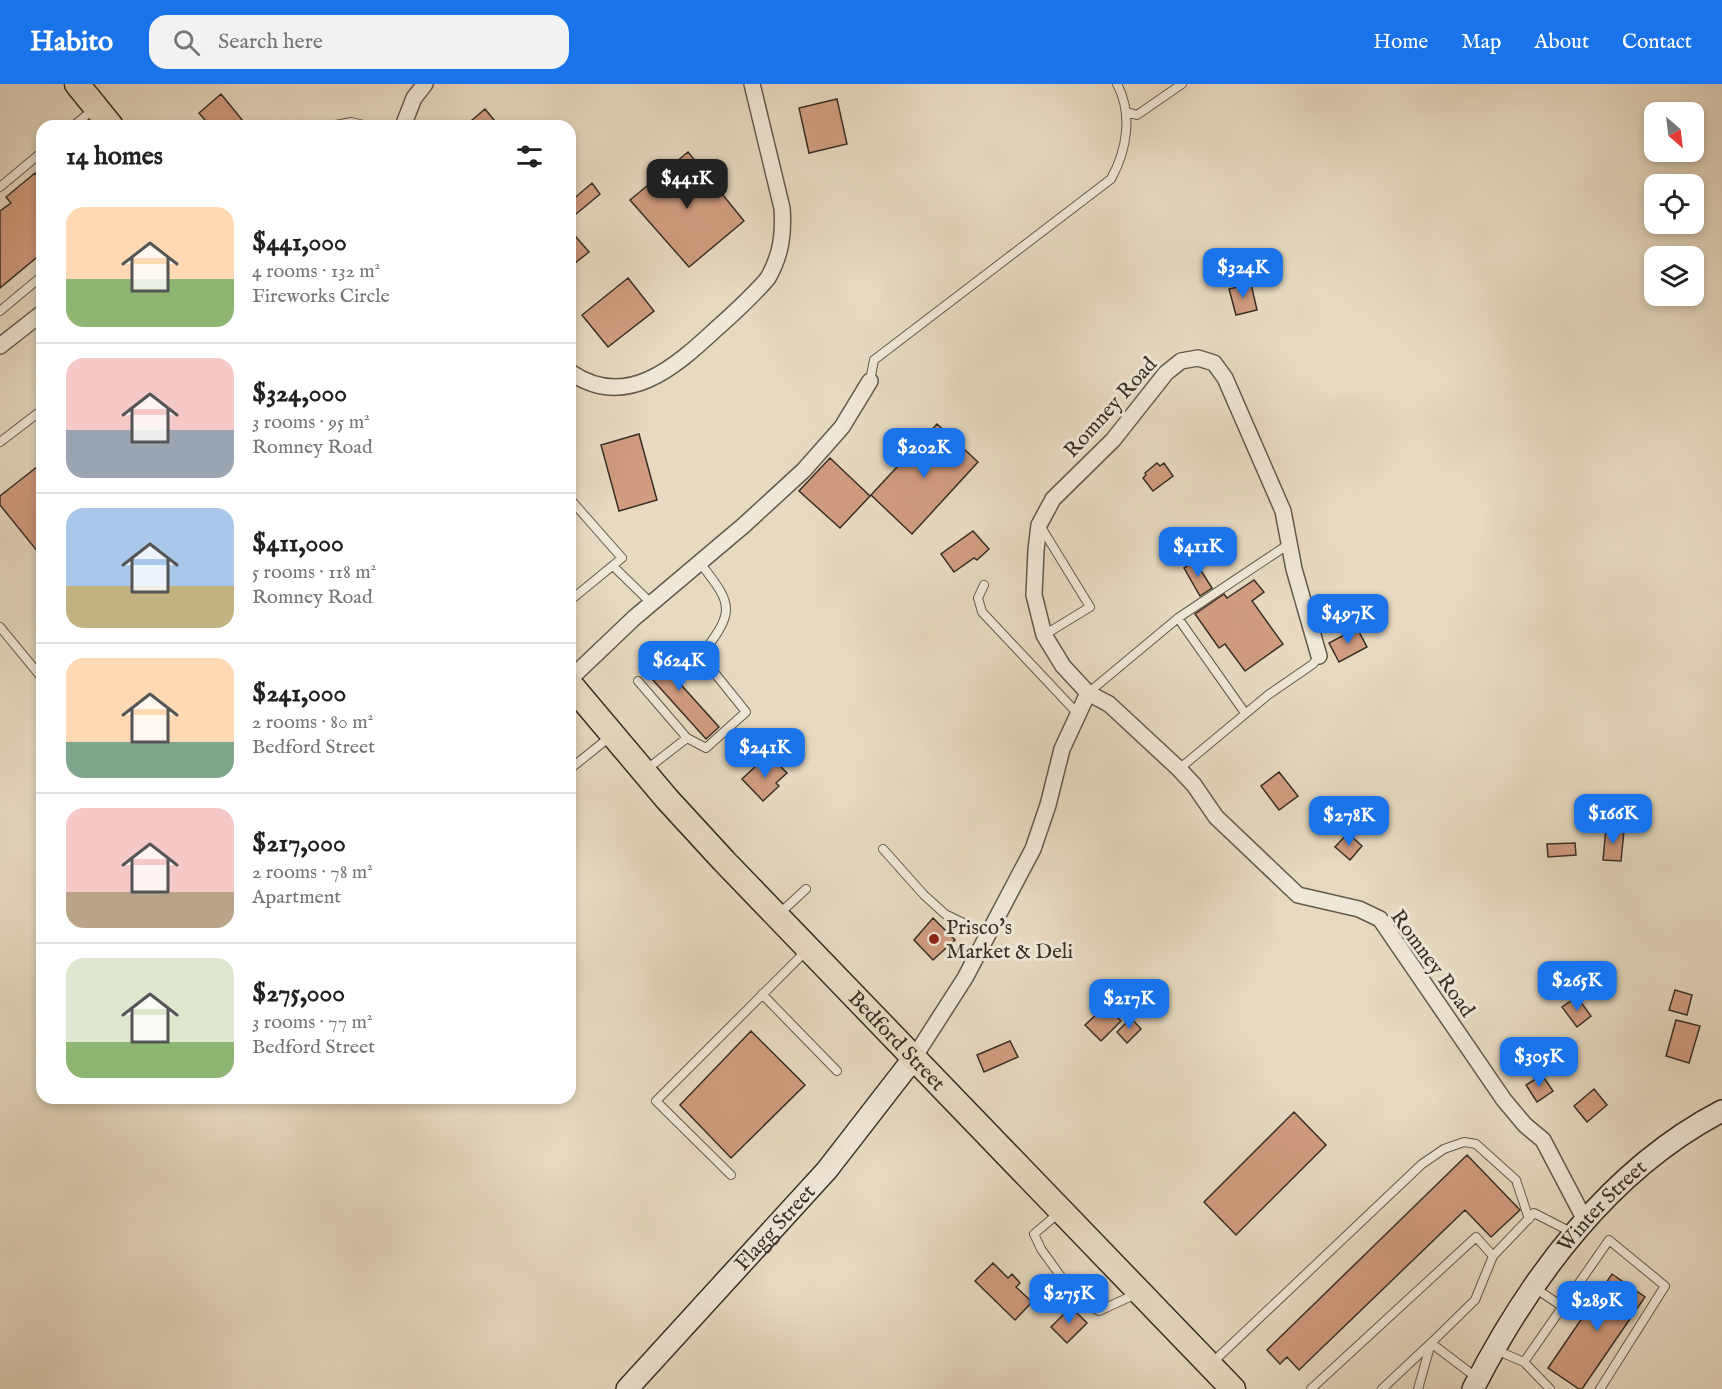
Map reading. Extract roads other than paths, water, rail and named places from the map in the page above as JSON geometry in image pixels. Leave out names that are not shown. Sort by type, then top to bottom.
[{"type":"main road","points":[[77,84],[106,120]]},
{"type":"main road","name":"Bedford Street","points":[[576,691],[644,772],[808,949],[1233,1389]]},
{"type":"street","points":[[405,120],[414,98],[425,84]]},
{"type":"street","points":[[576,376],[603,386],[626,387],[648,381],[683,360],[768,278],[777,263],[784,228],[782,208],[752,84]]},
{"type":"street","points":[[0,346],[36,318]]},
{"type":"street","name":"Romney Road","points":[[1319,656],[1294,569],[1283,511],[1225,378],[1214,363],[1198,358],[1181,361],[1166,373],[1113,440],[1053,499],[1039,525],[1034,595],[1044,635],[1063,666],[1088,693],[1109,704],[1179,769],[1194,785],[1216,817],[1298,895],[1359,909],[1380,919],[1504,1100],[1525,1125],[1543,1140],[1580,1228]]},
{"type":"street","points":[[576,673],[651,603],[700,563],[804,470],[842,427],[870,381]]},
{"type":"street","points":[[914,1059],[942,1017],[1033,849],[1048,805],[1062,750],[1088,693]]},
{"type":"street","name":"Flagg Street","points":[[627,1389],[820,1178],[914,1059]]},
{"type":"street","name":"Winter Street","points":[[1477,1385],[1494,1349],[1533,1287],[1580,1228],[1657,1152],[1692,1127],[1722,1111]]},
{"type":"lane","points":[[870,381],[874,360],[1111,179],[1118,165],[1127,112],[1117,84]]},
{"type":"lane","points":[[1127,112],[1137,115],[1182,84]]},
{"type":"lane","points":[[81,120],[96,107]]},
{"type":"lane","points":[[0,187],[36,157]]},
{"type":"lane","points":[[0,311],[36,281]]},
{"type":"lane","points":[[0,442],[36,415]]},
{"type":"lane","points":[[576,506],[622,558],[576,596]]},
{"type":"lane","points":[[1039,525],[1090,607],[1044,635]]},
{"type":"lane","points":[[1088,693],[1178,618],[1289,544]]},
{"type":"lane","points":[[638,681],[687,738],[706,748],[746,712],[701,656],[727,616],[726,601],[700,563]]},
{"type":"lane","points":[[613,566],[651,603]]},
{"type":"lane","points":[[984,585],[978,598],[982,612],[1078,714]]},
{"type":"lane","points":[[1178,618],[1245,714]]},
{"type":"lane","points":[[0,627],[36,671]]},
{"type":"lane","points":[[1179,769],[1245,714],[1313,664],[1319,656]]},
{"type":"lane","points":[[576,764],[613,735]]},
{"type":"lane","points":[[644,772],[687,738]]},
{"type":"lane","points":[[883,849],[924,896],[945,914],[987,934]]},
{"type":"lane","points":[[777,916],[806,889]]},
{"type":"lane","points":[[731,1175],[656,1101],[808,949]]},
{"type":"lane","points":[[762,994],[837,1071]]},
{"type":"lane","points":[[1210,1365],[1422,1164],[1444,1149],[1464,1142],[1476,1144],[1516,1180],[1529,1219]]},
{"type":"lane","points":[[1061,1210],[1035,1234],[1041,1249],[1077,1299],[1099,1311],[1139,1292]]},
{"type":"lane","points":[[1382,1389],[1475,1300],[1492,1256],[1534,1213],[1580,1228]]},
{"type":"lane","points":[[1311,1389],[1476,1237],[1492,1256]]},
{"type":"lane","points":[[1524,1362],[1609,1240],[1665,1286],[1625,1353],[1600,1389]]},
{"type":"lane","points":[[1533,1287],[1563,1307]]},
{"type":"lane","points":[[1431,1343],[1477,1385]]},
{"type":"lane","points":[[1418,1389],[1431,1343]]},
{"type":"lane","points":[[1494,1349],[1524,1362],[1550,1389]]},
{"type":"place","name":"Prisco's Market & Deli","points":[[934,939]]}]
